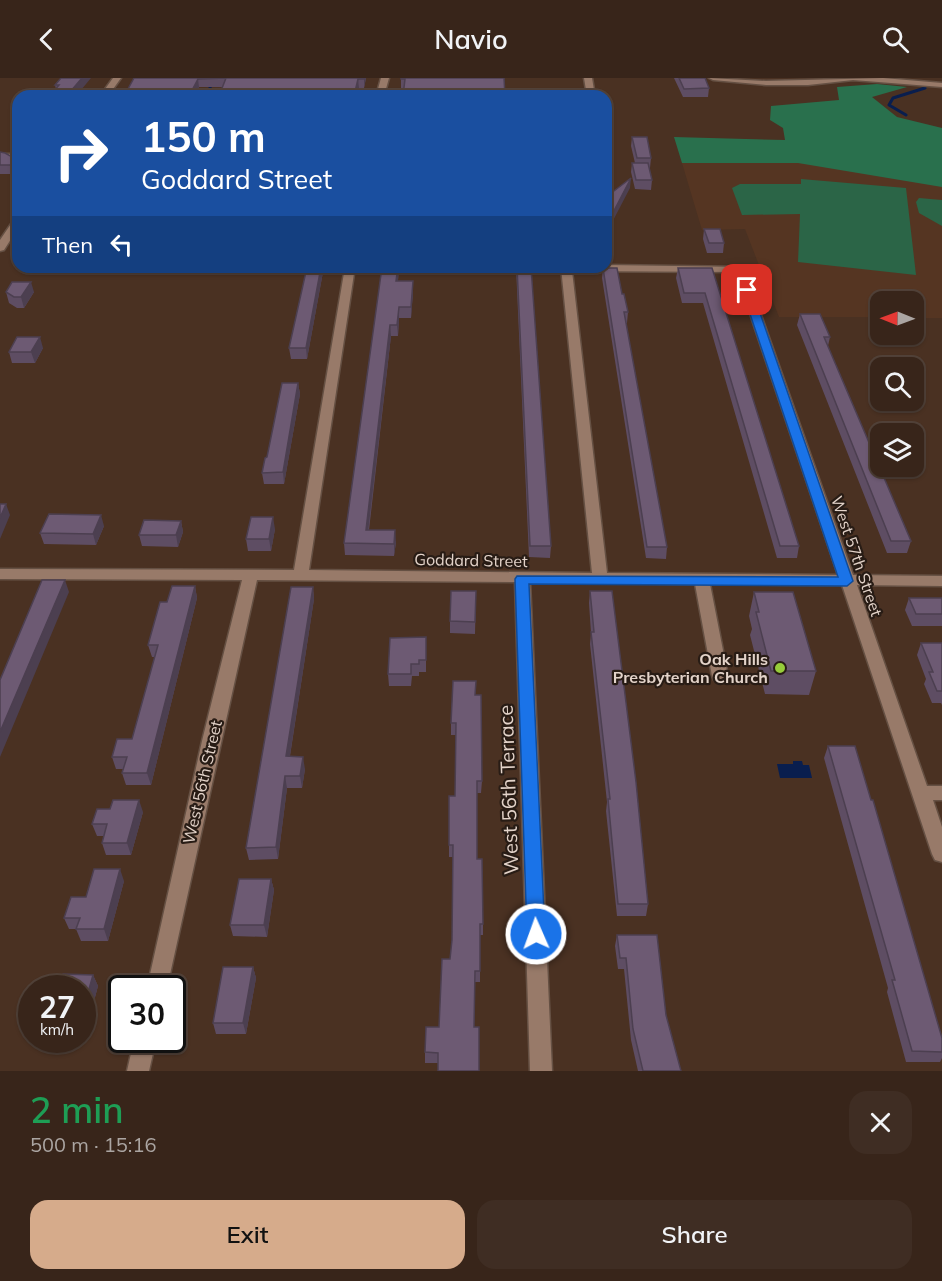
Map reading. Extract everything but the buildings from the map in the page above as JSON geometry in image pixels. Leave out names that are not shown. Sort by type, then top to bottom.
[{"type":"street","points":[[713,78],[766,83],[808,83],[853,78],[942,85]]},
{"type":"street","points":[[0,248],[12,229]]},
{"type":"street","name":"West 57th Street","points":[[612,268],[740,269],[942,854]]},
{"type":"street","points":[[301,576],[349,273]]},
{"type":"street","points":[[567,273],[600,579]]},
{"type":"street","name":"Goddard Street","points":[[1,576],[22,573],[942,581]]},
{"type":"street","name":"West 56th Street","points":[[160,975],[250,576]]},
{"type":"street","name":"West 56th Terrace","points":[[522,579],[541,1071]]},
{"type":"street","points":[[702,580],[720,676]]},
{"type":"street","points":[[921,793],[942,793]]},
{"type":"street","points":[[138,1071],[142,1053]]},
{"type":"shaded area","points":[[942,162],[942,318],[924,318],[924,291],[870,291],[870,317],[779,317],[745,229],[702,230],[682,163]]},
{"type":"green space","points":[[877,84],[907,87],[872,97],[897,117],[942,128],[942,187],[798,163],[682,163],[674,137],[785,140],[783,128],[770,120],[771,106],[839,100],[837,87]]},
{"type":"green space","points":[[801,179],[906,188],[916,275],[798,262],[800,214],[742,215],[732,188],[740,184],[801,184]]},
{"type":"green space","points":[[919,198],[942,200],[942,226],[919,213],[916,202]]},
{"type":"water","points":[[793,761],[802,761],[803,765],[809,765],[812,778],[780,778],[777,764],[793,764]]},
{"type":"waterway","points":[[210,90],[212,80]]},
{"type":"waterway","points":[[906,115],[889,105],[893,98],[925,88]]},
{"type":"place","name":"Oak Hills Presbyterian Church","points":[[780,668]]},
{"type":"route","points":[[536,934],[522,579],[847,581],[747,290]]}]
